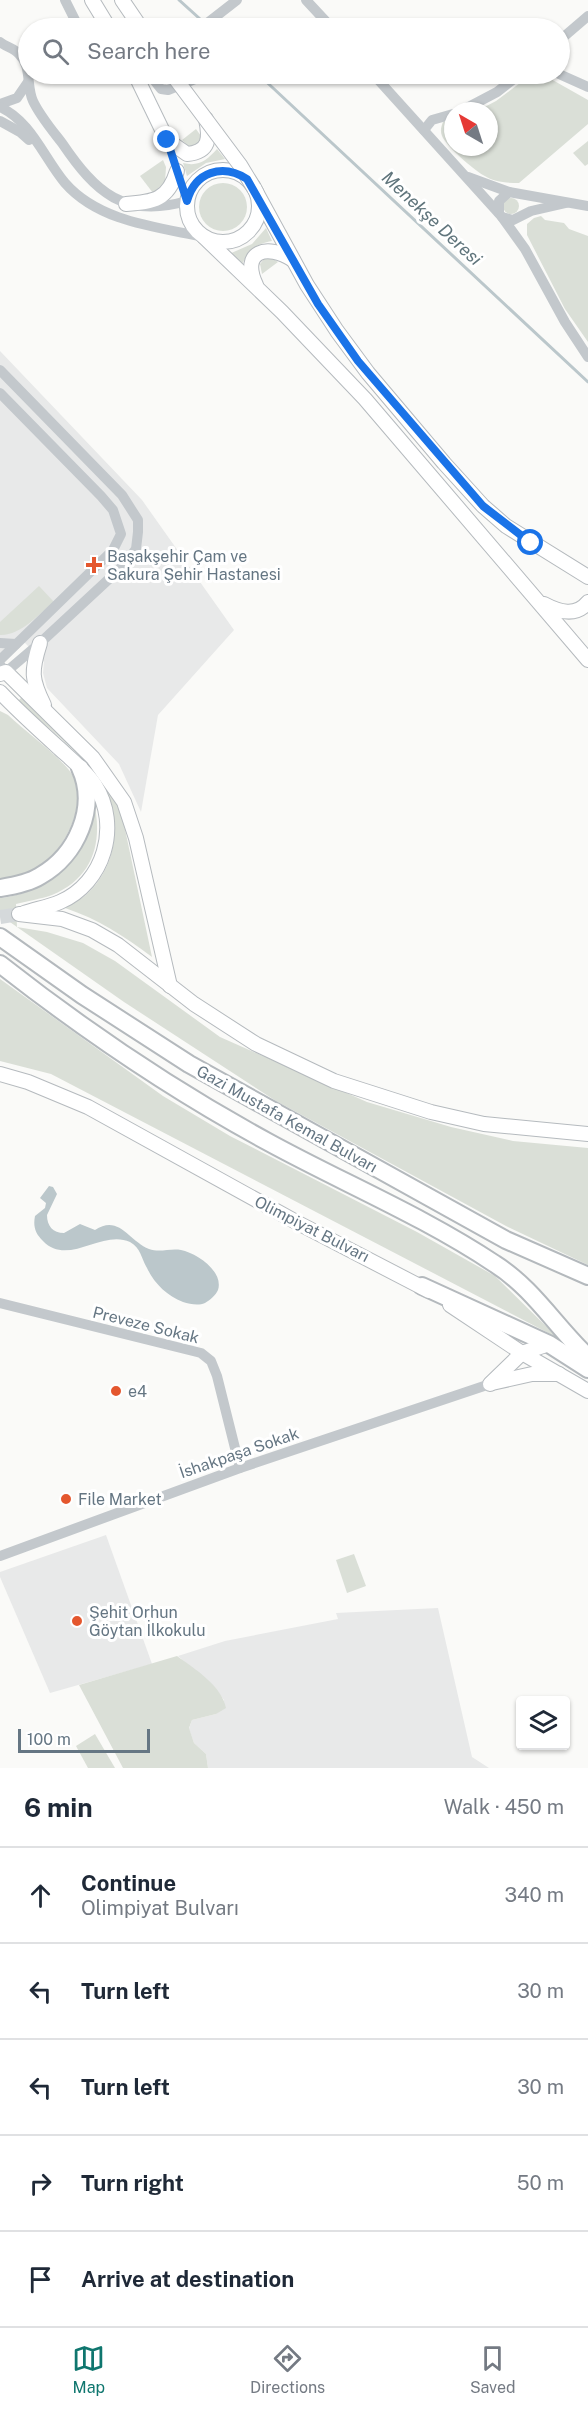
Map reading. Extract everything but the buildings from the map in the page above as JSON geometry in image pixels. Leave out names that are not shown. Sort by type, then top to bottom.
[{"type":"highway","points":[[0,888],[39,877],[56,865],[69,851],[80,833],[88,797],[86,781],[81,768]]},
{"type":"highway","name":"Gazi Mustafa Kemal Bulvarı","points":[[0,937],[82,995],[189,1064],[506,1240],[588,1276]]},
{"type":"highway","name":"Gazi Mustafa Kemal Bulvarı","points":[[0,964],[37,993],[156,1076],[268,1142],[395,1205],[497,1265],[538,1300],[588,1357]]},
{"type":"highway","points":[[422,1286],[549,1344],[588,1369]]},
{"type":"main road","points":[[93,0],[103,18]]},
{"type":"main road","points":[[122,0],[134,18]]},
{"type":"main road","points":[[140,84],[167,140],[187,201],[190,222],[325,355],[540,601],[588,660]]},
{"type":"main road","points":[[180,84],[240,165],[293,260],[337,331],[413,426],[492,515],[518,535],[586,578]]},
{"type":"main road","points":[[167,140],[187,154],[197,153],[205,146],[208,138],[206,119]]},
{"type":"main road","points":[[126,204],[158,199],[170,188],[177,171]]},
{"type":"main road","points":[[187,201],[196,182],[216,171],[238,173],[254,188],[259,211],[255,223],[248,232],[238,239],[227,242],[215,242],[204,237]]},
{"type":"main road","points":[[258,288],[252,276],[251,265],[256,255],[265,250],[276,251],[293,260]]},
{"type":"main road","points":[[540,601],[559,611],[568,612],[584,608],[588,602]]},
{"type":"main road","points":[[40,643],[33,664],[32,678],[47,713]]},
{"type":"main road","points":[[1,668],[93,758],[124,802],[136,838],[170,986]]},
{"type":"main road","points":[[0,692],[81,768],[95,785],[105,808],[108,842],[102,859],[90,880],[60,902],[19,914],[62,919],[92,930],[117,945],[170,986],[256,1044],[334,1081],[431,1112],[484,1124],[588,1134]]},
{"type":"main road","points":[[0,703],[16,709]]},
{"type":"main road","name":"Olimpiyat Bulvarı","points":[[0,1074],[28,1082],[88,1107],[298,1223],[422,1286],[499,1339],[588,1391]]},
{"type":"main road","points":[[490,1384],[504,1362],[499,1339]]},
{"type":"main road","points":[[490,1384],[522,1353],[549,1344]]},
{"type":"main road","points":[[490,1384],[532,1374],[560,1374]]},
{"type":"street","points":[[65,0],[74,18]]},
{"type":"street","points":[[214,18],[237,0]]},
{"type":"street","points":[[306,0],[323,18]]},
{"type":"street","points":[[570,31],[588,16]]},
{"type":"street","points":[[2,44],[18,53]]},
{"type":"street","points":[[570,79],[588,87]]},
{"type":"street","points":[[27,84],[17,98],[0,105],[27,128],[66,185],[96,207],[121,219],[204,237]]},
{"type":"street","points":[[29,84],[34,103],[81,170],[100,188],[126,204],[153,208],[187,201]]},
{"type":"street","points":[[157,84],[161,89],[168,90],[183,84]]},
{"type":"street","points":[[382,84],[500,215],[525,249],[565,322],[588,357]]},
{"type":"street","points":[[478,102],[507,84]]},
{"type":"street","points":[[409,113],[444,116]]},
{"type":"street","points":[[424,130],[432,120],[444,117]]},
{"type":"street","points":[[434,142],[433,129],[444,119]]},
{"type":"street","points":[[0,121],[20,132],[41,150]]},
{"type":"street","points":[[465,175],[509,192],[588,206]]},
{"type":"street","points":[[500,215],[499,201],[509,192]]},
{"type":"street","points":[[522,195],[526,208],[519,222],[519,231],[525,249]]},
{"type":"street","points":[[500,215],[513,220],[531,211],[566,203]]},
{"type":"street","points":[[0,370],[122,495],[138,520],[136,549],[123,566],[40,643],[1,668]]},
{"type":"street","points":[[0,393],[113,510],[121,534],[114,550],[16,644],[1,668]]},
{"type":"street","points":[[75,469],[85,458]]},
{"type":"street","points":[[0,643],[16,644]]},
{"type":"street","name":"Preveze Sokak","points":[[0,1303],[201,1353],[211,1361],[217,1376],[240,1468]]},
{"type":"street","name":"İshakpaşa Sokak","points":[[0,1556],[240,1468],[490,1384]]},
{"type":"shaded area","points":[[519,84],[560,84],[588,100],[588,124],[519,183],[491,179],[459,156],[498,156],[498,102],[494,102]]},
{"type":"shaded area","points":[[444,122],[444,138],[441,134]]},
{"type":"shaded area","points":[[196,129],[201,136],[199,142],[193,147],[187,145],[182,140]]},
{"type":"shaded area","points":[[588,141],[588,164],[585,166],[573,153]]},
{"type":"shaded area","points":[[217,149],[225,159],[206,163],[187,176],[183,163],[202,162]]},
{"type":"shaded area","points":[[163,160],[166,167],[165,182],[153,193],[140,176]]},
{"type":"shaded area","points":[[218,183],[228,183],[240,190],[247,202],[247,212],[240,224],[228,231],[218,231],[203,220],[199,212],[199,202],[210,187]]},
{"type":"shaded area","points":[[508,198],[514,198],[519,206],[517,212],[508,214],[503,209],[503,203]]},
{"type":"shaded area","points":[[541,216],[545,220],[564,223],[569,229],[588,236],[588,342],[565,309],[527,235],[527,224]]},
{"type":"shaded area","points":[[266,228],[272,241],[254,248],[242,264],[229,254],[252,244]]},
{"type":"shaded area","points":[[270,257],[278,262],[262,274],[260,264],[264,259]]},
{"type":"shaded area","name":"Başakşehir Çam ve Sakura Şehir Hastanesi","points":[[0,351],[142,500],[234,630],[158,715],[141,812],[119,764],[47,688],[43,673],[44,662],[19,637],[0,654]]},
{"type":"shaded area","points":[[39,586],[54,602],[22,628],[0,635],[0,622]]},
{"type":"shaded area","points":[[22,697],[94,765],[107,782],[122,815],[152,957],[89,917],[65,908],[88,893],[106,869],[114,840],[112,810],[108,795],[93,771],[18,701]]},
{"type":"shaded area","points":[[0,711],[8,715],[63,763],[75,781],[78,794],[77,807],[68,833],[52,856],[33,869],[0,880]]},
{"type":"shaded area","points":[[94,802],[97,831],[92,858],[86,869],[66,888],[52,895],[16,904],[17,927],[0,915],[0,898],[32,890],[52,879],[69,864],[81,843]]},
{"type":"shaded area","points":[[17,927],[47,932],[83,943],[115,961],[220,1037],[367,1102],[451,1127],[513,1141],[588,1148],[588,1265],[506,1226],[276,1101],[124,1002]]},
{"type":"shaded area","points":[[0,979],[163,1096],[230,1136],[417,1232],[495,1276],[558,1338],[51,1074],[0,1061]]},
{"type":"shaded area","points":[[49,1186],[53,1187],[57,1194],[47,1215],[49,1226],[54,1230],[64,1233],[80,1224],[95,1230],[111,1225],[124,1230],[149,1249],[187,1252],[201,1259],[213,1270],[219,1283],[217,1292],[205,1303],[183,1302],[172,1296],[153,1279],[134,1244],[119,1239],[74,1249],[53,1248],[38,1235],[34,1223],[35,1216],[45,1208],[46,1203],[40,1198]]},
{"type":"shaded area","name":"Şehit Orhun Göytan İlkokulu","points":[[106,1535],[152,1664],[50,1693],[0,1577],[0,1572]]},
{"type":"shaded area","points":[[354,1554],[366,1586],[347,1593],[336,1560]]},
{"type":"shaded area","points":[[438,1608],[472,1757],[489,1768],[208,1768],[206,1754],[194,1743],[189,1729],[192,1720],[216,1714],[224,1700],[214,1687],[178,1656],[225,1641],[338,1619],[336,1613]]},
{"type":"shaded area","points":[[177,1656],[213,1685],[226,1708],[216,1714],[192,1720],[189,1728],[194,1743],[206,1754],[208,1768],[123,1768],[79,1685]]},
{"type":"shaded area","points":[[95,1734],[115,1768],[88,1768],[76,1746]]},
{"type":"waterway","name":"Menekşe Deresi","points":[[179,0],[199,18]]},
{"type":"waterway","name":"Menekşe Deresi","points":[[269,84],[588,382]]},
{"type":"tunnel","points":[[0,917],[19,914]]},
{"type":"place","name":"Başakşehir Çam ve Sakura Şehir Hastanesi","points":[[94,565]]},
{"type":"place","name":"e4","points":[[116,1391]]},
{"type":"place","name":"File Market","points":[[66,1499]]},
{"type":"place","name":"Şehit Orhun Göytan İlkokulu","points":[[77,1621]]},
{"type":"route","points":[[167,140],[187,201],[196,182],[205,175],[227,170],[247,179],[318,304],[358,361],[483,506],[531,543]]}]
